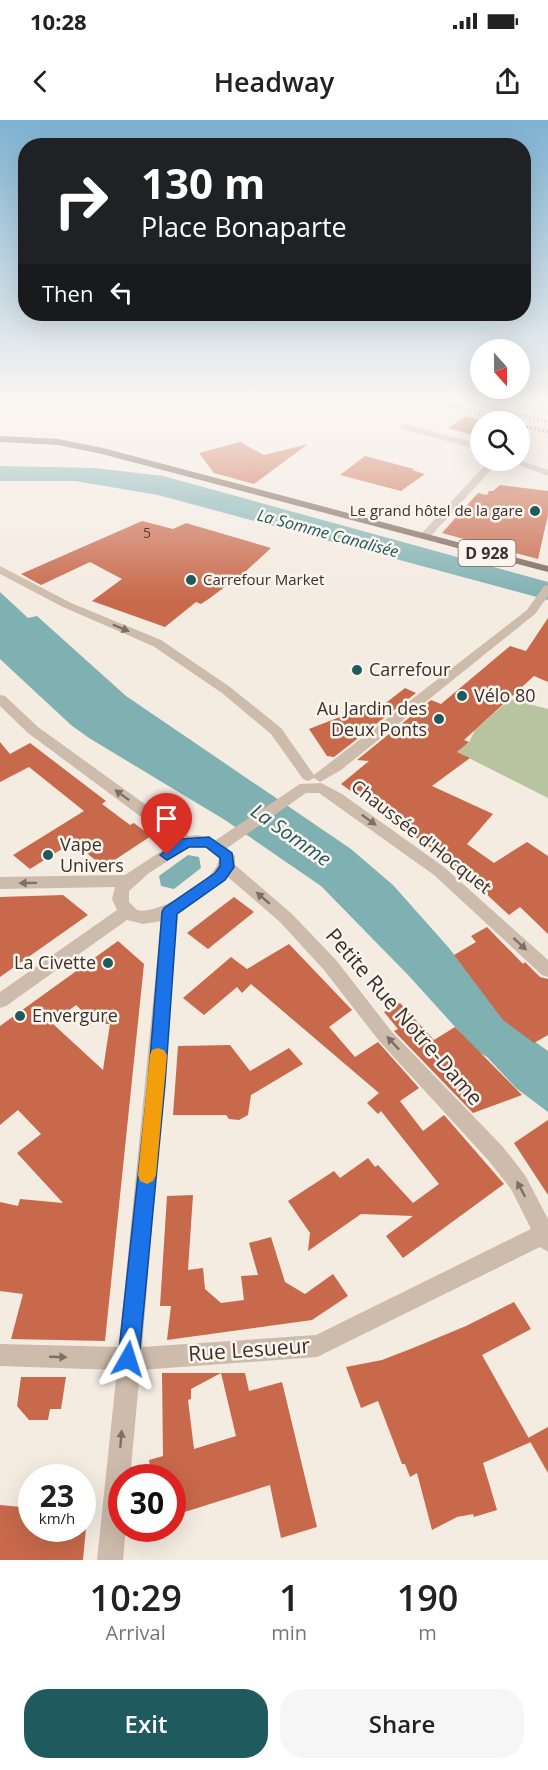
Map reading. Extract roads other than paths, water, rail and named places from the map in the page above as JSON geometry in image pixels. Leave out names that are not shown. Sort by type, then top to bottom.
[{"type":"main road","name":"D 928","points":[[157,465],[548,569]]},
{"type":"street","points":[[530,467],[548,473]]},
{"type":"street","points":[[425,536],[486,471]]},
{"type":"street","points":[[0,568],[21,582],[68,605],[157,642],[176,658],[226,690],[276,731],[314,782]]},
{"type":"street","points":[[218,846],[354,753],[535,608],[548,588]]},
{"type":"street","points":[[0,699],[33,730],[186,842]]},
{"type":"street","name":"Chaussée d'Hocquet","points":[[314,782],[439,871],[548,970]]},
{"type":"street","points":[[186,842],[209,842],[218,846],[227,856],[227,867],[220,876],[170,912],[144,918],[126,912],[120,903],[120,892],[129,881],[186,842]]},
{"type":"street","name":"Petite Rue Notre-Dame","points":[[227,867],[286,918],[330,965],[386,1036],[496,1154],[518,1182],[546,1237]]},
{"type":"street","points":[[0,883],[129,881]]},
{"type":"street","points":[[0,1001],[126,912]]},
{"type":"street","points":[[110,1560],[156,1084],[170,912]]},
{"type":"street","name":"Rue Lesueur","points":[[0,1355],[128,1359],[317,1346],[546,1237]]},
{"type":"water","name":"La Somme Canalisée","points":[[0,466],[95,468],[163,476],[548,582],[548,600],[158,495],[75,481],[0,481]]},
{"type":"water","name":"La Somme","points":[[0,592],[28,618],[37,616],[126,696],[351,849],[393,885],[449,948],[503,1019],[548,1051],[548,1112],[516,1088],[487,1057],[477,1051],[409,976],[321,886],[225,820],[89,738],[71,725],[0,659]]},
{"type":"water","points":[[188,855],[199,857],[201,868],[174,889],[161,886],[159,876]]},
{"type":"place","name":"Le grand hôtel de la gare","points":[[535,511]]},
{"type":"place","name":"Carrefour Market","points":[[191,580]]},
{"type":"place","name":"Carrefour","points":[[357,670]]},
{"type":"place","name":"Vélo 80","points":[[462,696]]},
{"type":"place","name":"Au Jardin des Deux Ponts","points":[[439,719]]},
{"type":"place","name":"Vape Univers","points":[[48,855]]},
{"type":"place","name":"La Civette","points":[[108,963]]},
{"type":"place","name":"Envergure","points":[[20,1016]]}]
